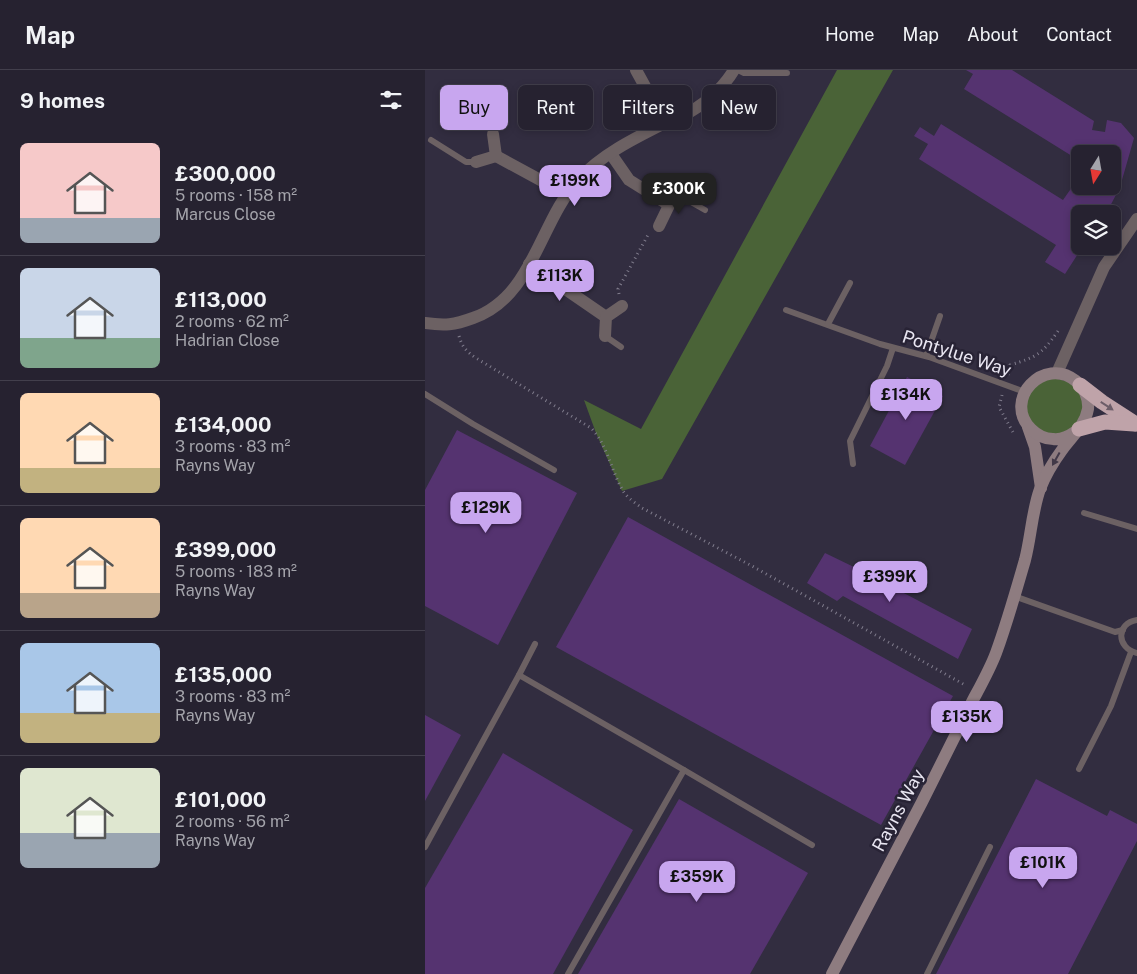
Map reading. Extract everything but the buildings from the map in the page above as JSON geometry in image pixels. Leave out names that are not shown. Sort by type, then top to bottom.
[{"type":"highway","points":[[1081,385],[1102,402],[1137,424]]},
{"type":"highway","points":[[1077,431],[1105,422],[1137,424]]},
{"type":"street","points":[[636,70],[644,85]]},
{"type":"street","points":[[692,109],[717,92],[734,70]]},
{"type":"street","points":[[425,323],[446,326],[455,324],[481,315],[498,306],[514,290],[566,194],[594,165],[628,142],[651,130]]},
{"type":"street","points":[[493,134],[496,156]]},
{"type":"street","points":[[611,154],[629,180],[669,205]]},
{"type":"street","points":[[476,162],[496,156],[566,194]]},
{"type":"street","points":[[659,226],[675,193]]},
{"type":"street","points":[[1057,373],[1077,325],[1105,267],[1137,219]]},
{"type":"street","points":[[529,264],[606,317]]},
{"type":"street","points":[[606,317],[622,306]]},
{"type":"street","points":[[605,336],[606,317]]},
{"type":"street","points":[[1057,373],[1068,376],[1081,385],[1086,395],[1088,408],[1086,419],[1077,431],[1065,438],[1054,440],[1040,436],[1027,425],[1022,414],[1021,403],[1025,392],[1033,381],[1043,375],[1057,373]]},
{"type":"street","name":"Rayns Way","points":[[1027,425],[1035,447],[1041,488]]},
{"type":"street","name":"Rayns Way","points":[[831,974],[947,753],[995,655],[1025,560],[1041,488],[1061,451],[1077,431]]},
{"type":"lane","points":[[738,70],[744,73],[787,73]]},
{"type":"lane","points":[[493,134],[495,130]]},
{"type":"lane","points":[[431,140],[467,162],[476,162]]},
{"type":"lane","points":[[675,193],[705,210]]},
{"type":"lane","points":[[828,324],[850,283]]},
{"type":"lane","name":"Pontylue Way","points":[[786,310],[880,344],[926,356],[1025,392]]},
{"type":"lane","points":[[926,356],[939,316]]},
{"type":"lane","points":[[605,336],[621,347]]},
{"type":"lane","points":[[853,464],[851,441],[881,380],[893,348]]},
{"type":"lane","points":[[425,394],[554,470]]},
{"type":"lane","points":[[1084,514],[1137,529]]},
{"type":"lane","points":[[1014,596],[1115,632],[1123,630]]},
{"type":"lane","points":[[1079,769],[1111,706],[1134,652],[1127,649],[1121,640],[1123,630],[1130,622],[1137,620]]},
{"type":"lane","points":[[425,847],[535,644]]},
{"type":"lane","points":[[519,675],[812,845]]},
{"type":"lane","points":[[568,974],[684,770]]},
{"type":"lane","points":[[927,974],[990,847]]},
{"type":"path","points":[[622,306],[618,289],[649,234],[659,226]]},
{"type":"path","points":[[1015,436],[999,407],[1011,365],[1032,359],[1045,350],[1060,329],[1064,319],[1077,325]]},
{"type":"path","points":[[455,324],[461,345],[467,352],[591,428],[596,433],[623,490],[643,508],[752,566],[965,685]]},
{"type":"path","points":[[961,694],[969,678]]},
{"type":"green space","points":[[837,70],[893,70],[662,479],[622,491],[596,433],[584,400],[641,429]]},
{"type":"green space","points":[[1043,375],[1080,385],[1086,419],[1060,439],[1027,425],[1025,392]]}]
